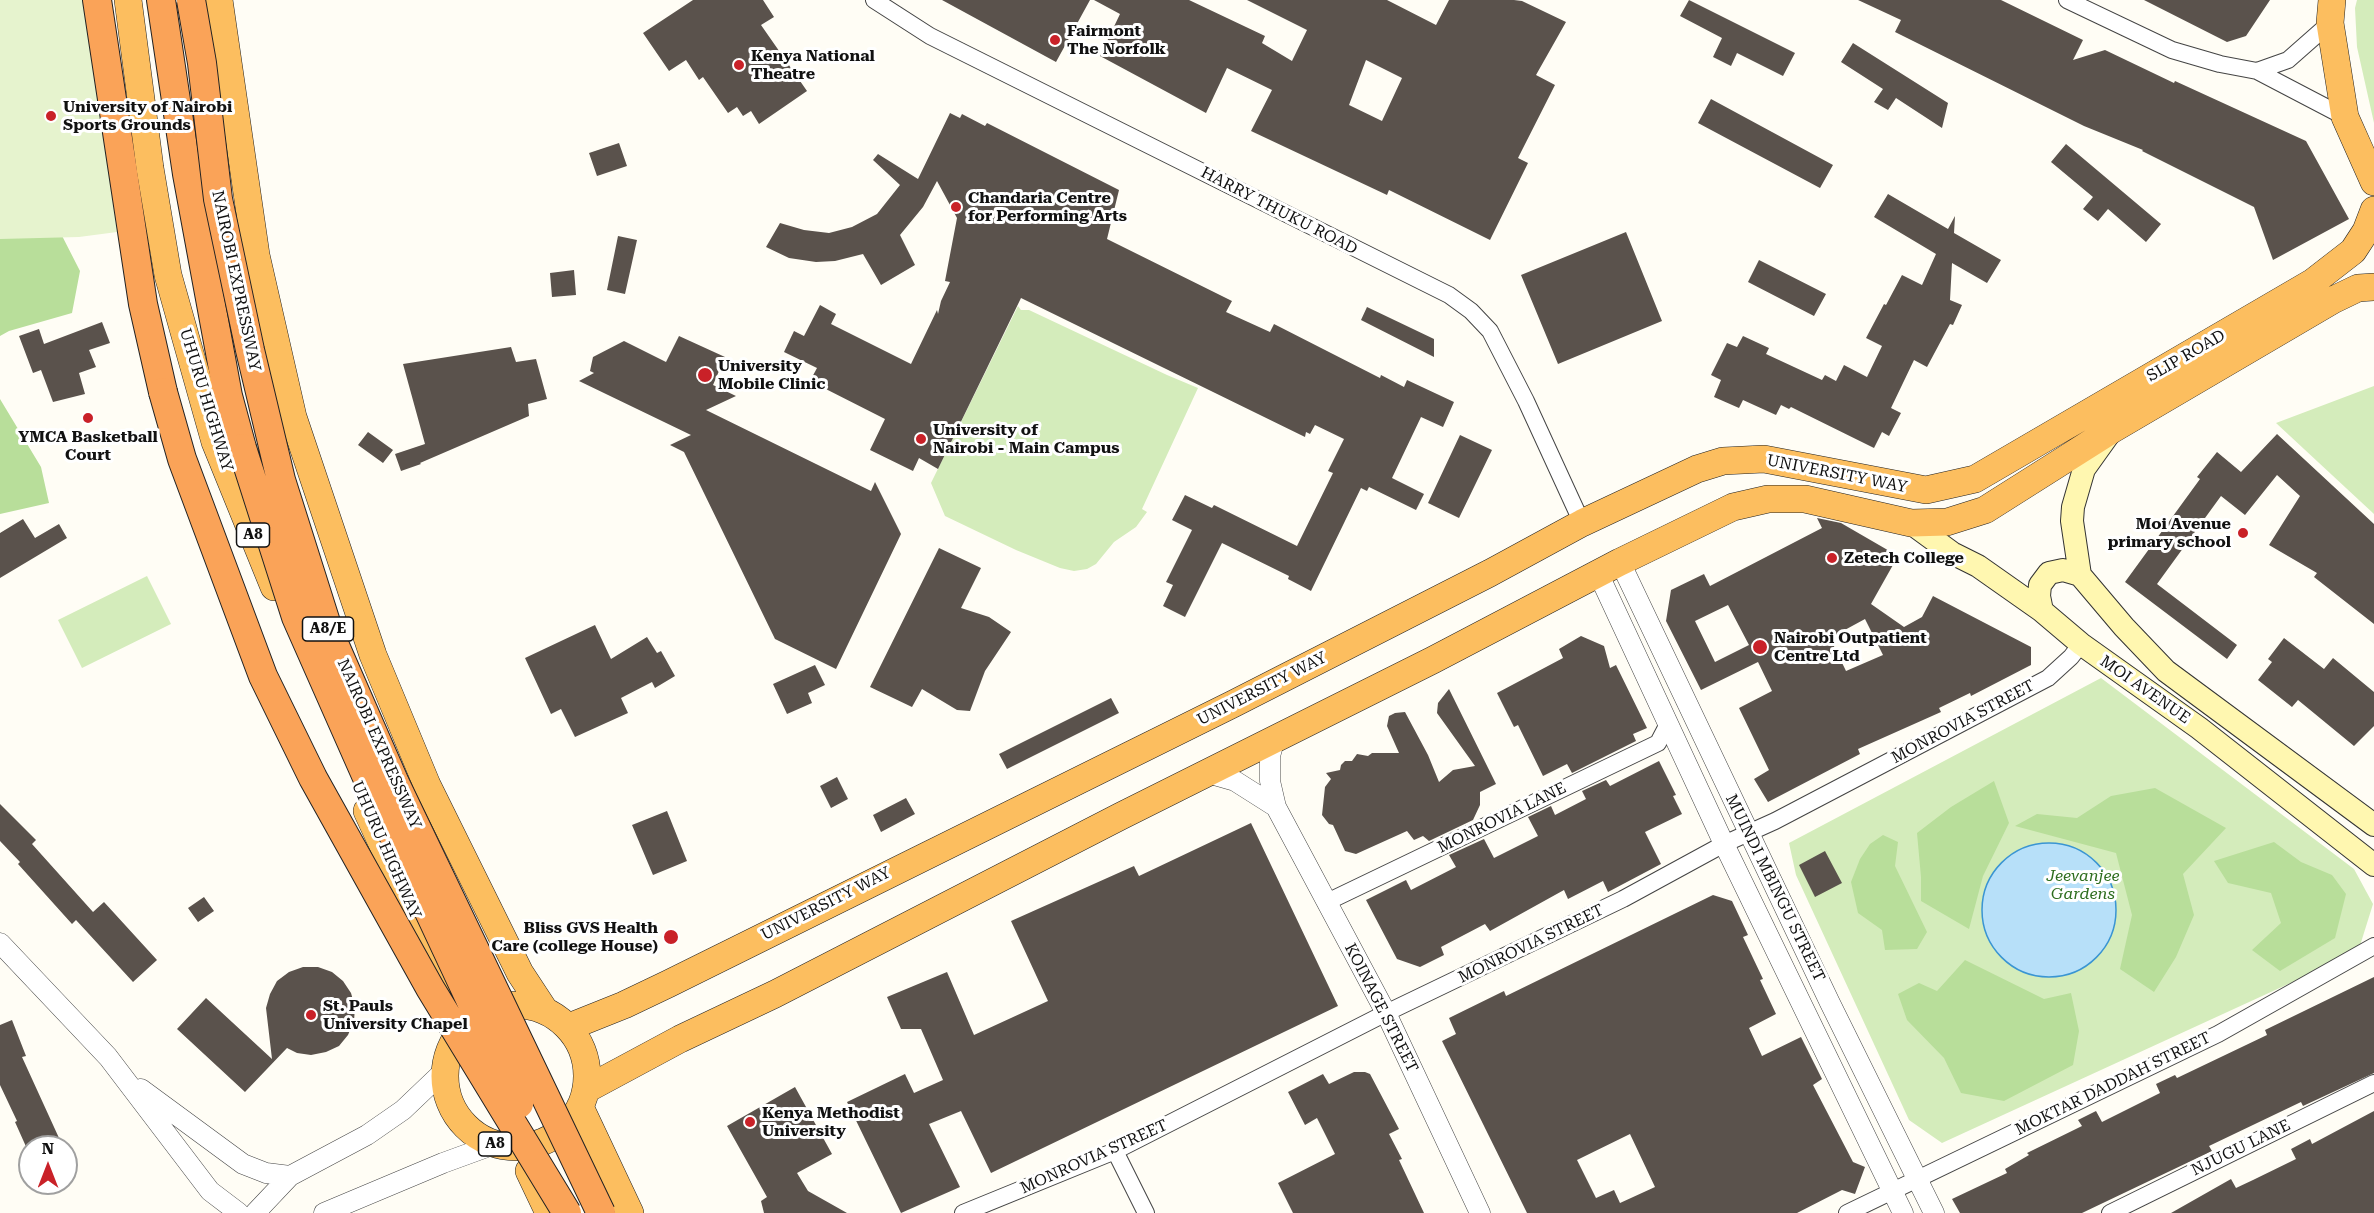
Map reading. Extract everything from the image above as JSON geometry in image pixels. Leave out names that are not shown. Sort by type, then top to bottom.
[{"type":"highway","points":[[97,0],[143,304],[163,392],[189,480],[255,656],[333,816],[430,988],[567,1213]]},
{"type":"highway","name":"UHURU HIGHWAY","points":[[128,0],[150,168],[168,275],[215,442],[328,720],[390,863],[427,941],[447,995],[447,1059]]},
{"type":"highway","name":"NAIROBI EXPRESSWAY","points":[[160,0],[187,174],[228,396],[242,448],[296,617],[380,807],[519,1103],[567,1213]]},
{"type":"highway","name":"NAIROBI EXPRESSWAY","points":[[191,0],[218,200],[250,350],[281,480],[329,632],[395,783],[601,1213]]},
{"type":"highway","points":[[199,0],[201,63]]},
{"type":"highway","points":[[219,0],[256,255],[293,417],[373,655],[427,785],[520,973],[543,1008],[569,1027],[580,1044],[587,1066],[584,1098],[630,1213]]},
{"type":"highway","points":[[2331,12],[2345,117],[2374,182]]},
{"type":"highway","name":"SLIP ROAD","points":[[1975,479],[2313,282],[2354,251],[2366,231],[2374,210]]},
{"type":"highway","name":"SLIP ROAD","points":[[1911,524],[1947,522],[1984,510],[2113,429],[2332,300],[2358,288],[2374,287]]},
{"type":"highway","name":"UNIVERSITY WAY","points":[[569,1027],[624,1005],[1233,704],[1490,573],[1582,523],[1697,469],[1724,462],[1764,459],[1926,490],[1975,479]]},
{"type":"highway","name":"UNIVERSITY WAY","points":[[584,1098],[680,1039],[786,989],[1609,568],[1733,507],[1768,499],[1805,499],[1911,524]]},
{"type":"highway","points":[[447,1059],[463,1028],[482,1013],[504,1005],[543,1008]]},
{"type":"highway","name":"A8","points":[[447,1059],[446,1089],[452,1107],[463,1123],[478,1136],[506,1145],[536,1144],[554,1136],[584,1098]]},
{"type":"highway","name":"A8","points":[[506,1145],[549,1213]]},
{"type":"main road","name":"SLIP ROAD","points":[[2080,575],[2072,521],[2077,491],[2084,469],[2113,429]]},
{"type":"main road","name":"MOI AVENUE","points":[[1911,524],[1952,553],[1978,566],[2042,611],[2081,644],[2199,728],[2374,865]]},
{"type":"main road","points":[[2042,611],[2039,596],[2040,585],[2049,573],[2063,570],[2080,575]]},
{"type":"main road","name":"MOI AVENUE","points":[[2080,575],[2124,627],[2166,671],[2374,825]]},
{"type":"street","name":"HARRY THUKU ROAD","points":[[874,0],[930,36],[1449,295],[1471,311],[1490,331],[1526,401],[1582,523]]},
{"type":"street","points":[[2073,1],[2172,50],[2220,64],[2257,71],[2345,117]]},
{"type":"street","points":[[2257,71],[2288,60],[2331,12]]},
{"type":"street","name":"MUINDI MBINGU STREET","points":[[1609,568],[1668,723],[1724,844],[1904,1213]]},
{"type":"street","name":"MUINDI MBINGU STREET","points":[[1609,568],[1748,832],[1934,1213]]},
{"type":"street","name":"MONROVIA STREET","points":[[963,1213],[1115,1151],[1386,1012],[1623,898],[1724,844],[1775,821],[2048,678],[2072,657],[2081,644]]},
{"type":"street","name":"MONROVIA LANE","points":[[1327,903],[1658,743],[1668,723]]},
{"type":"street","name":"KOINAGE STREET","points":[[1275,738],[1270,756],[1270,781],[1276,807],[1386,1012],[1480,1213]]},
{"type":"street","name":"KOINAGE STREET","points":[[1207,773],[1235,781],[1276,807]]},
{"type":"street","points":[[0,942],[108,1057],[210,1191],[239,1213]]},
{"type":"street","name":"MOKTAR DADDAH STREET","points":[[1847,1213],[2218,1034],[2374,946]]},
{"type":"street","points":[[255,1213],[290,1176],[367,1134],[403,1110],[447,1059]]},
{"type":"street","points":[[117,1071],[243,1164],[266,1173],[290,1176]]},
{"type":"street","name":"NJUGU LANE","points":[[2109,1213],[2374,1083]]},
{"type":"street","points":[[324,1213],[443,1162],[506,1145]]},
{"type":"street","points":[[1115,1151],[1146,1213]]},
{"type":"street","points":[[210,1191],[217,1213]]},
{"type":"green space","name":"University of Nairobi Sports Grounds","points":[[0,0],[85,0],[117,232],[79,237],[0,239]]},
{"type":"green space","points":[[2357,0],[2374,0],[2374,123],[2357,47],[2355,8]]},
{"type":"green space","points":[[0,217],[56,224],[80,271],[72,313],[9,331],[0,336]]},
{"type":"green space","points":[[1018,306],[1021,310],[1029,310],[1198,388],[1142,509],[1147,512],[1136,527],[1114,542],[1096,564],[1087,569],[1074,571],[1060,568],[945,516],[931,483]]},
{"type":"green space","points":[[2374,386],[2374,514],[2276,423]]},
{"type":"green space","points":[[0,399],[41,467],[49,503],[0,514]]},
{"type":"green space","points":[[147,576],[171,624],[82,668],[58,620]]},
{"type":"green space","name":"Jeevanjee Gardens","points":[[2101,678],[2354,869],[2373,904],[2358,952],[1942,1143],[1909,1120],[1796,875],[1789,843]]},
{"type":"green space","points":[[1994,781],[2009,823],[1983,876],[1969,929],[1921,901],[1917,833],[1951,807]]},
{"type":"green space","points":[[2155,788],[2226,828],[2183,874],[2194,915],[2176,957],[2154,992],[2120,969],[2132,915],[2116,853],[2015,826],[2037,814],[2077,818],[2111,796]]},
{"type":"green space","points":[[1883,835],[1898,842],[1895,866],[1927,932],[1917,949],[1885,950],[1882,930],[1858,913],[1851,882],[1860,859],[1870,844]]},
{"type":"green space","points":[[2274,842],[2301,862],[2332,875],[2346,894],[2335,938],[2280,971],[2252,950],[2281,923],[2271,893],[2228,883],[2214,861]]},
{"type":"green space","points":[[1965,960],[2044,999],[2071,993],[2079,1031],[2073,1065],[2004,1101],[1961,1093],[1944,1058],[1907,1020],[1898,994],[1919,983],[1937,991]]},
{"type":"water","points":[[2049,843],[2075,848],[2097,862],[2111,884],[2116,910],[2111,936],[2097,958],[2075,972],[2049,977],[2023,972],[2001,958],[1987,936],[1982,910],[1987,884],[2001,862],[2023,848]]},
{"type":"building","name":"Kenya National Theatre","points":[[693,0],[763,0],[774,17],[761,25],[807,91],[759,124],[751,111],[743,116],[737,107],[728,113],[703,77],[699,80],[686,60],[669,71],[643,33]]},
{"type":"building","name":"Fairmont The Norfolk","points":[[942,0],[1090,0],[1056,62]]},
{"type":"building","points":[[1094,0],[1189,0],[1265,36],[1262,43],[1292,61],[1307,30],[1247,0],[1387,0],[1436,25],[1449,0],[1514,0],[1522,1],[1566,22],[1536,75],[1555,85],[1518,158],[1528,163],[1490,240],[1389,190],[1387,195],[1251,131],[1272,90],[1227,68],[1206,113],[1100,56],[1120,14]],"holes":[[[1366,60],[1402,78],[1382,121],[1349,105]]]},
{"type":"building","points":[[1689,0],[1795,53],[1783,76],[1737,53],[1731,66],[1713,57],[1722,38],[1680,16]]},
{"type":"building","points":[[1858,0],[2001,0],[2083,40],[2073,60],[2105,50],[2306,141],[2349,219],[2273,260],[2254,207],[2143,150],[2084,126],[1895,32],[1901,20]]},
{"type":"building","points":[[2144,0],[2270,0],[2246,36],[2227,42]]},
{"type":"building","points":[[1853,43],[1948,103],[1942,128],[1896,98],[1888,110],[1874,102],[1883,89],[1841,62]]},
{"type":"building","points":[[1711,99],[1833,165],[1820,188],[1698,123]]},
{"type":"building","points":[[950,113],[960,118],[962,114],[985,126],[987,123],[1119,190],[1107,239],[1232,301],[1226,312],[1270,332],[1274,324],[1380,378],[1381,375],[1404,387],[1407,380],[1454,402],[1443,427],[1421,417],[1392,478],[1424,494],[1416,510],[1369,487],[1367,491],[1361,488],[1311,591],[1288,579],[1289,576],[1222,543],[1185,617],[1163,606],[1173,585],[1166,582],[1192,530],[1172,520],[1185,495],[1212,508],[1214,505],[1297,546],[1333,473],[1328,471],[1344,439],[1315,425],[1310,434],[1306,432],[1305,437],[1021,298],[938,469],[919,458],[913,471],[870,450],[885,419],[810,381],[817,368],[784,352],[794,331],[804,336],[820,305],[836,314],[831,324],[911,364],[937,310],[938,314],[950,282],[945,281],[957,218],[937,181],[923,207],[900,235],[915,265],[881,285],[863,254],[835,261],[816,262],[789,258],[766,247],[780,223],[804,230],[829,233],[852,227],[877,214],[900,185],[873,160],[878,154],[918,179]]},
{"type":"building","points":[[619,143],[627,166],[597,176],[589,153]]},
{"type":"building","points":[[2066,144],[2161,224],[2146,242],[2108,209],[2098,221],[2083,209],[2093,197],[2051,162]]},
{"type":"building","points":[[1888,194],[1948,229],[1955,216],[1954,233],[2001,260],[1987,283],[1952,263],[1950,300],[1962,305],[1953,325],[1950,324],[1927,367],[1914,360],[1891,408],[1901,413],[1889,436],[1882,432],[1874,448],[1791,407],[1789,409],[1781,405],[1776,415],[1743,400],[1739,408],[1714,397],[1721,380],[1711,375],[1727,343],[1737,347],[1743,336],[1769,348],[1766,354],[1822,380],[1825,375],[1836,381],[1844,365],[1867,377],[1882,346],[1866,338],[1884,304],[1886,305],[1902,275],[1922,285],[1936,254],[1874,217]]},
{"type":"building","points":[[1626,232],[1662,321],[1558,364],[1521,275]]},
{"type":"building","points":[[618,236],[637,240],[625,294],[607,290]]},
{"type":"building","points":[[1759,260],[1826,294],[1814,316],[1748,282]]},
{"type":"building","points":[[574,270],[576,295],[552,297],[550,273]]},
{"type":"building","points":[[1367,307],[1434,339],[1434,357],[1361,320]]},
{"type":"building","points":[[102,322],[110,343],[89,350],[96,367],[79,373],[85,394],[53,402],[41,370],[33,373],[19,336],[39,329],[44,344]]},
{"type":"building","points":[[679,336],[725,357],[713,385],[736,396],[706,410],[871,491],[875,482],[901,534],[836,669],[775,639],[684,452],[670,445],[691,435],[579,381],[594,373],[590,371],[593,357],[624,341],[666,362]]},
{"type":"building","points":[[511,347],[516,362],[536,359],[547,399],[528,404],[529,416],[401,471],[395,454],[425,444],[403,364]]},
{"type":"building","points":[[368,432],[393,450],[383,463],[358,445]]},
{"type":"building","points":[[2277,434],[2374,524],[2374,624],[2314,577],[2317,573],[2269,545],[2300,496],[2277,475],[2245,515],[2221,496],[2157,584],[2237,645],[2227,659],[2125,582],[2200,479],[2197,477],[2217,452],[2241,472]]},
{"type":"building","points":[[1460,435],[1492,450],[1459,518],[1428,503]]},
{"type":"building","points":[[1817,518],[1841,523],[1898,556],[1871,604],[1904,627],[1922,617],[1933,596],[2031,647],[2031,665],[1971,696],[1970,693],[1939,708],[1941,712],[1858,749],[1860,754],[1768,802],[1754,779],[1769,770],[1739,708],[1772,691],[1758,662],[1701,690],[1666,621],[1671,590],[1704,574],[1710,586],[1822,528]],"holes":[[[1728,605],[1749,645],[1715,662],[1695,621]],[[1865,619],[1883,655],[1846,671],[1830,638]]]},
{"type":"building","points":[[23,519],[35,538],[59,524],[67,538],[0,578],[0,533]]},
{"type":"building","points":[[939,548],[981,568],[961,608],[989,617],[1011,632],[985,671],[970,711],[957,710],[922,689],[912,707],[870,687]]},
{"type":"building","points":[[595,625],[611,659],[647,637],[657,653],[661,651],[675,676],[655,688],[652,682],[621,698],[628,713],[575,737],[561,709],[551,714],[525,658]]},
{"type":"building","points":[[1581,636],[1604,646],[1610,668],[1616,665],[1647,728],[1633,734],[1636,741],[1572,773],[1567,764],[1543,776],[1518,725],[1514,727],[1497,693],[1563,658],[1559,649]]},
{"type":"building","points":[[2284,638],[2324,669],[2333,658],[2374,692],[2374,726],[2354,746],[2298,700],[2292,707],[2258,680],[2272,662],[2268,659]]},
{"type":"building","points":[[815,665],[825,685],[808,693],[812,703],[787,714],[773,684]]},
{"type":"building","points":[[1449,689],[1496,784],[1480,792],[1480,805],[1473,820],[1429,841],[1423,836],[1414,840],[1407,831],[1356,854],[1345,851],[1333,825],[1329,824],[1322,815],[1325,787],[1331,779],[1326,773],[1340,770],[1345,761],[1352,761],[1357,754],[1368,756],[1372,753],[1399,753],[1387,726],[1389,716],[1405,712],[1428,755],[1439,782],[1453,770],[1475,766],[1437,713],[1438,703]]},
{"type":"building","points":[[1111,698],[1119,713],[1007,769],[999,754]]},
{"type":"building","points":[[1659,761],[1676,795],[1673,796],[1682,814],[1645,832],[1661,864],[1608,892],[1603,881],[1568,899],[1564,890],[1490,931],[1485,924],[1441,947],[1444,955],[1420,967],[1397,959],[1366,900],[1406,880],[1411,890],[1456,867],[1449,855],[1484,839],[1494,858],[1538,836],[1528,817],[1551,806],[1555,815],[1586,799],[1582,791],[1606,780],[1610,786]]},
{"type":"building","points":[[837,777],[848,799],[831,808],[820,786]]},
{"type":"building","points":[[906,798],[915,814],[881,832],[873,815]]},
{"type":"building","points":[[0,804],[36,840],[32,844],[93,912],[104,902],[157,960],[133,982],[76,920],[72,924],[0,841]]},
{"type":"building","points":[[667,811],[687,861],[653,875],[632,825]]},
{"type":"building","points":[[1251,823],[1338,1006],[991,1173],[961,1111],[929,1124],[960,1187],[901,1213],[847,1102],[905,1074],[914,1093],[943,1080],[921,1029],[901,1029],[887,997],[947,972],[974,1035],[1048,1001],[1011,921],[1134,866],[1139,876]]},
{"type":"building","points":[[1825,851],[1842,883],[1815,897],[1799,865]]},
{"type":"building","points":[[1713,895],[1732,901],[1748,935],[1743,937],[1763,979],[1760,980],[1776,1014],[1749,1028],[1762,1056],[1801,1037],[1822,1079],[1813,1085],[1853,1162],[1865,1167],[1855,1194],[1842,1190],[1797,1213],[1527,1213],[1442,1041],[1456,1034],[1449,1018],[1504,991],[1506,996]],"holes":[[[1630,1134],[1655,1187],[1620,1203],[1614,1190],[1596,1198],[1577,1160]]]},
{"type":"building","points":[[204,897],[214,911],[198,922],[188,908]]},
{"type":"building","points":[[303,967],[318,967],[332,972],[343,981],[351,993],[355,1007],[354,1021],[348,1035],[339,1046],[311,1055],[297,1053],[287,1048],[245,1092],[177,1029],[206,998],[272,1059],[266,1008],[270,994],[277,981],[289,972]]},
{"type":"building","points":[[2374,977],[2374,1073],[2303,1106],[2301,1102],[2209,1146],[2212,1151],[2082,1213],[1960,1213],[1952,1199],[2007,1173],[2005,1169],[2029,1155],[2027,1153],[2082,1126],[2078,1120],[2096,1111],[2102,1122],[2160,1093],[2156,1084],[2175,1075],[2177,1078],[2267,1035],[2265,1030]]},
{"type":"building","points":[[12,1020],[26,1056],[22,1057],[58,1135],[21,1135],[15,1122],[17,1121],[0,1085],[0,1025]]},
{"type":"building","points":[[1354,1072],[1370,1074],[1399,1129],[1389,1134],[1424,1213],[1293,1213],[1278,1183],[1335,1154],[1317,1118],[1305,1125],[1288,1092],[1323,1074],[1329,1084]]},
{"type":"building","points":[[795,1087],[832,1154],[797,1173],[808,1191],[847,1213],[764,1213],[761,1201],[767,1197],[727,1126]]},
{"type":"building","points":[[2374,1111],[2374,1213],[2171,1213],[2231,1179],[2236,1188],[2296,1159],[2291,1149],[2310,1139],[2312,1144]]},
{"type":"place","name":"Fairmont The Norfolk","points":[[1055,40]]},
{"type":"place","name":"Kenya National Theatre","points":[[739,65]]},
{"type":"place","name":"University of Nairobi Sports Grounds","points":[[51,116]]},
{"type":"place","name":"Chandaria Centre for Performing Arts","points":[[956,207]]},
{"type":"place","name":"University Mobile Clinic","points":[[705,375]]},
{"type":"place","name":"YMCA Basketball Court","points":[[88,418]]},
{"type":"place","name":"University of Nairobi - Main Campus","points":[[921,439]]},
{"type":"place","name":"Moi Avenue primary school","points":[[2243,533]]},
{"type":"place","name":"Zetech College","points":[[1832,558]]},
{"type":"place","name":"Nairobi Outpatient Centre Ltd","points":[[1760,647]]},
{"type":"place","name":"Bliss GVS Health Care (college House)","points":[[671,937]]},
{"type":"place","name":"St. Pauls University Chapel","points":[[311,1015]]},
{"type":"place","name":"Kenya Methodist University","points":[[750,1122]]}]
